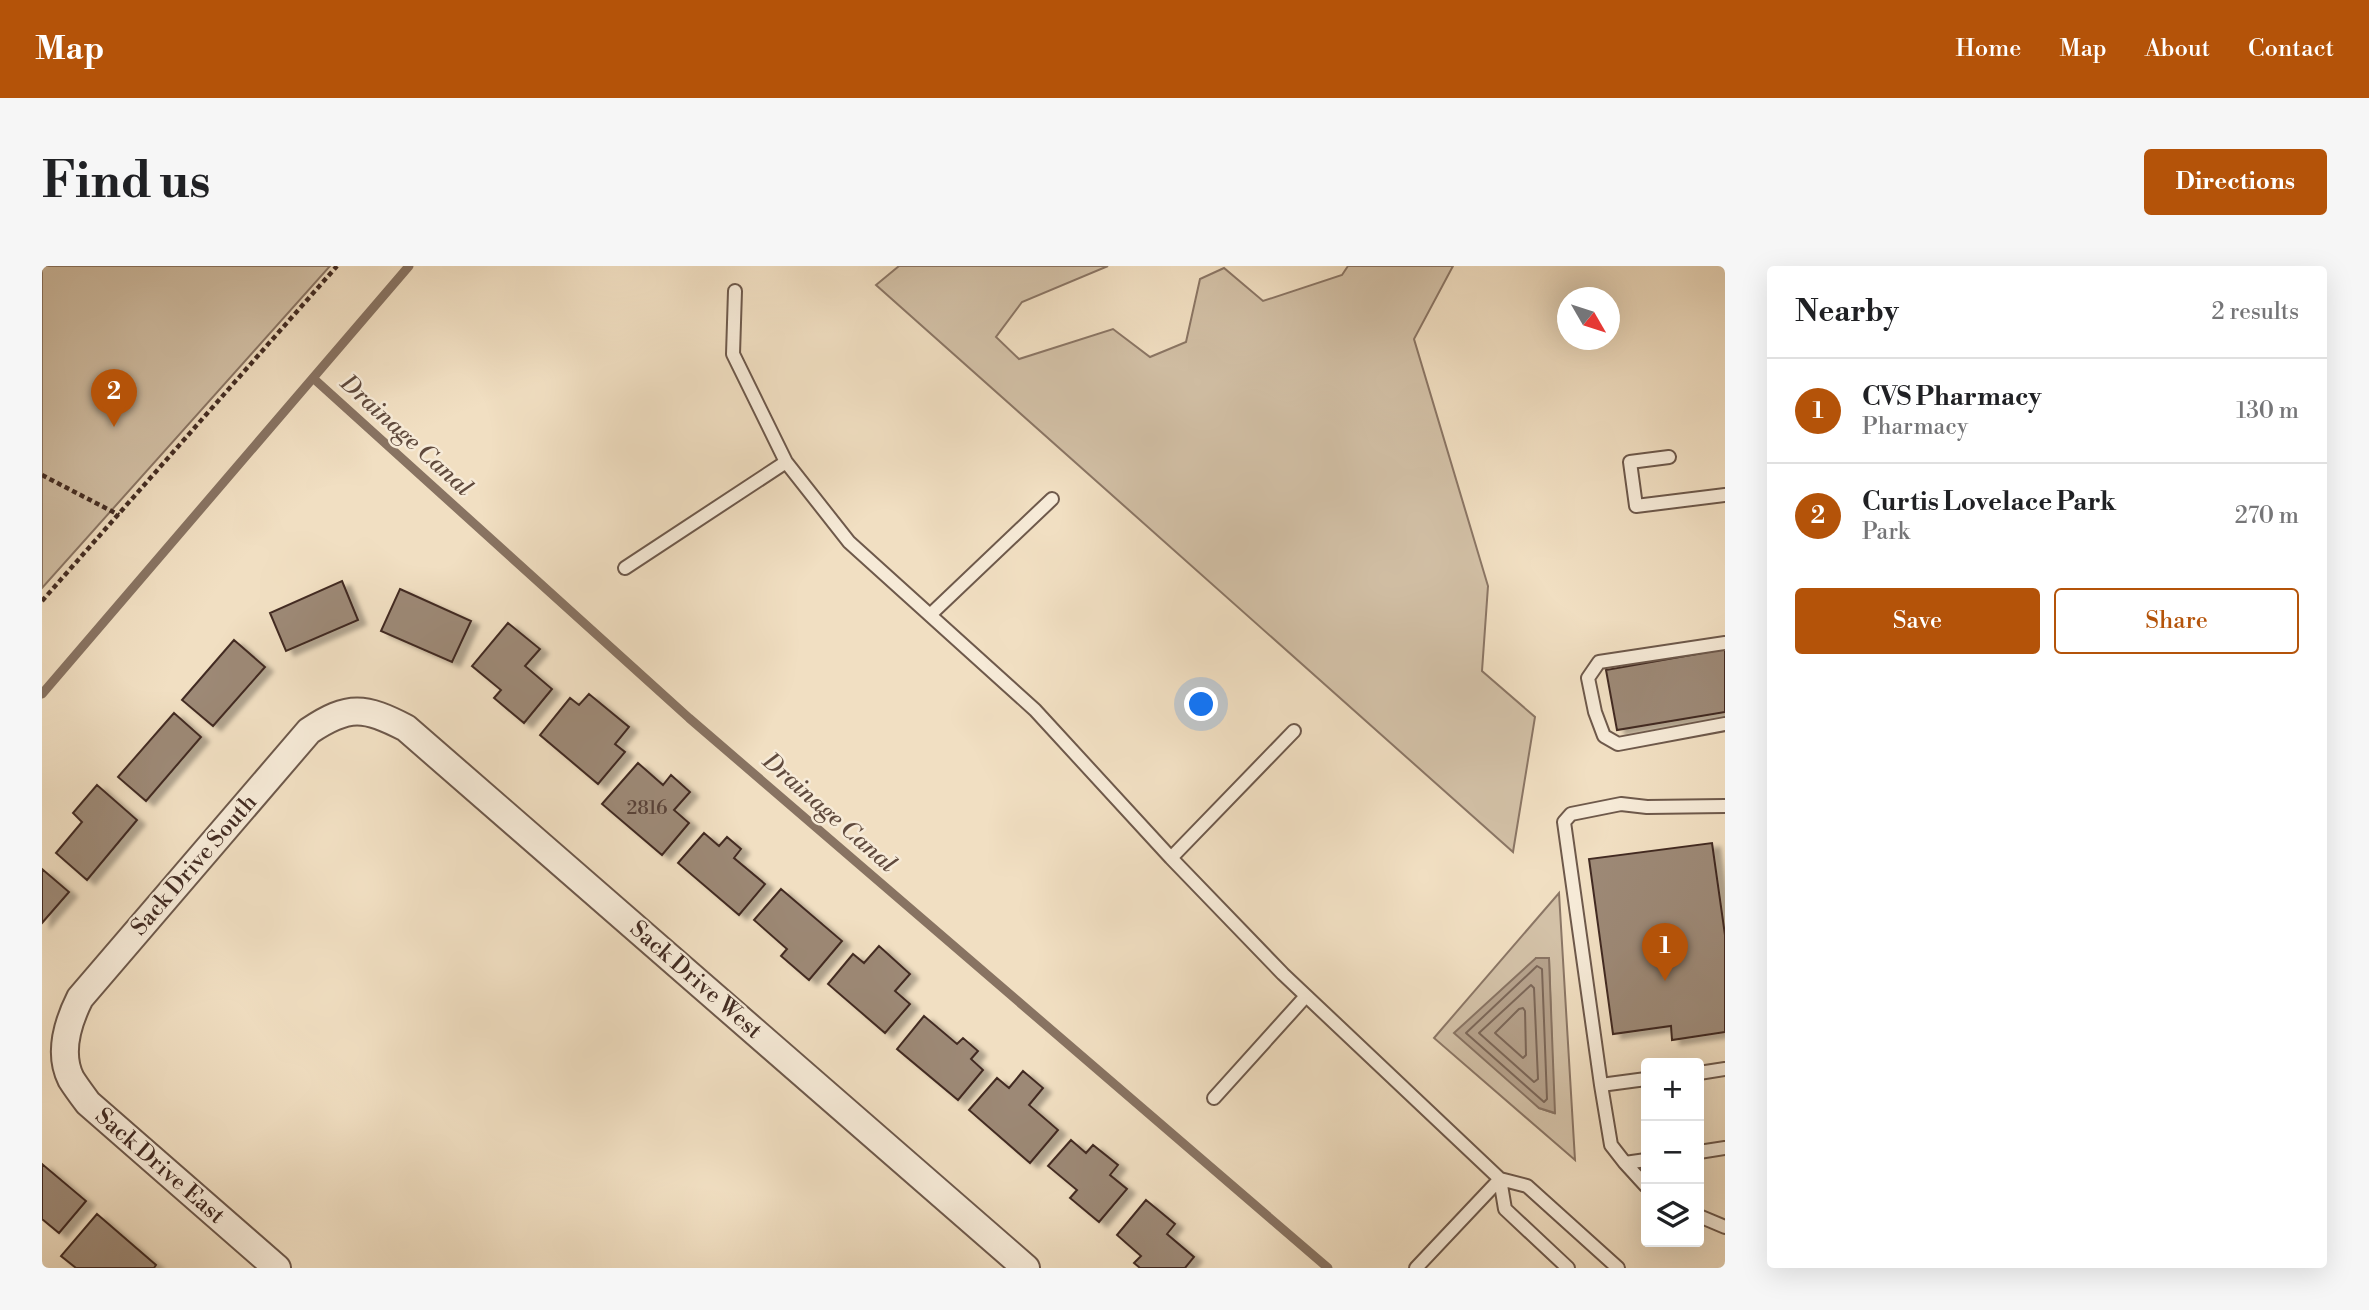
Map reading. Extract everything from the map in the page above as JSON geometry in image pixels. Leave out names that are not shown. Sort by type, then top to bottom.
[{"type":"street","name":"Sack Drive South","points":[[65,1049],[69,1020],[80,998],[309,731],[329,717],[357,710]]},
{"type":"street","name":"Sack Drive West","points":[[357,710],[377,713],[407,728],[1026,1268]]},
{"type":"street","name":"Sack Drive East","points":[[65,1049],[70,1078],[88,1102],[277,1268]]},
{"type":"lane","points":[[735,291],[733,354],[786,462],[849,542],[1035,710],[1171,858],[1306,996],[1500,1179],[1527,1186],[1618,1268]]},
{"type":"lane","points":[[1669,457],[1630,462],[1636,506],[1725,495]]},
{"type":"lane","points":[[625,568],[786,462]]},
{"type":"lane","points":[[930,615],[1052,499]]},
{"type":"lane","points":[[1725,643],[1598,662],[1588,678],[1595,712],[1604,736],[1618,744],[1725,724]]},
{"type":"lane","points":[[1171,858],[1294,730]]},
{"type":"lane","points":[[1644,1184],[1611,1146],[1564,822],[1571,814],[1621,804],[1647,807],[1725,806]]},
{"type":"lane","points":[[1214,1098],[1306,996]]},
{"type":"lane","points":[[1704,1072],[1725,1069]]},
{"type":"lane","points":[[1601,1085],[1641,1080]]},
{"type":"lane","points":[[1704,1151],[1725,1148]]},
{"type":"lane","points":[[1625,1163],[1641,1161]]},
{"type":"lane","points":[[1416,1268],[1500,1179]]},
{"type":"lane","points":[[1500,1179],[1506,1209],[1568,1268]]},
{"type":"lane","points":[[1704,1218],[1725,1227]]},
{"type":"path","points":[[42,601],[337,266]]},
{"type":"path","points":[[42,475],[120,515]]},
{"type":"shaded area","points":[[42,266],[330,266],[42,588]]},
{"type":"shaded area","points":[[899,266],[1108,266],[1022,302],[996,337],[1019,359],[1113,329],[1150,357],[1186,342],[1200,279],[1224,268],[1263,301],[1342,275],[1348,266],[1453,266],[1414,339],[1488,586],[1482,671],[1535,717],[1513,852],[876,285]]},
{"type":"shaded area","points":[[1559,893],[1575,1160],[1434,1038]],"holes":[[[1536,958],[1549,959],[1554,1113],[1539,1108]]]},
{"type":"water","points":[[1536,958],[1549,958],[1555,1113],[1539,1108],[1454,1033]]},
{"type":"building","points":[[342,581],[358,620],[286,651],[270,613]]},
{"type":"building","points":[[400,589],[471,621],[452,662],[381,631]]},
{"type":"building","points":[[508,623],[540,649],[525,666],[552,689],[524,723],[494,698],[501,690],[472,666]]},
{"type":"building","points":[[234,640],[265,667],[213,726],[182,700]]},
{"type":"building","points":[[1725,649],[1725,712],[1617,730],[1606,670]]},
{"type":"building","points":[[589,694],[629,727],[615,744],[625,752],[598,784],[540,735],[570,698],[579,705]]},
{"type":"building","points":[[174,713],[201,737],[146,801],[118,777]]},
{"type":"building","points":[[638,763],[663,785],[671,775],[690,792],[674,810],[689,823],[662,855],[602,804]]},
{"type":"building","points":[[97,785],[137,820],[87,880],[56,853],[82,822],[73,813]]},
{"type":"building","points":[[704,833],[719,846],[727,837],[741,849],[734,858],[765,884],[739,915],[678,863]]},
{"type":"building","points":[[1712,843],[1725,935],[1725,1032],[1672,1040],[1671,1026],[1613,1034],[1589,859]]},
{"type":"building","points":[[42,869],[69,892],[42,923]]},
{"type":"building","points":[[781,889],[842,941],[809,980],[781,956],[787,949],[754,920]]},
{"type":"building","points":[[879,946],[910,974],[895,991],[910,1004],[885,1033],[828,984],[853,954],[864,963]]},
{"type":"building","points":[[924,1016],[957,1044],[963,1038],[978,1051],[971,1059],[983,1070],[958,1100],[897,1049]]},
{"type":"building","points":[[1023,1071],[1043,1088],[1029,1105],[1058,1130],[1030,1163],[969,1110],[997,1078],[1009,1088]]},
{"type":"building","points":[[1071,1140],[1086,1153],[1093,1145],[1118,1165],[1110,1175],[1127,1189],[1099,1222],[1070,1198],[1077,1190],[1048,1166]]},
{"type":"building","points":[[42,1164],[86,1201],[59,1233],[42,1219]]},
{"type":"building","points":[[1146,1200],[1175,1224],[1167,1234],[1194,1257],[1185,1268],[1140,1268],[1134,1263],[1141,1256],[1117,1235]]},
{"type":"building","points":[[97,1214],[156,1265],[154,1268],[76,1268],[61,1256]]},
{"type":"waterway","name":"Drainage Canal","points":[[42,694],[409,266]]},
{"type":"waterway","name":"Drainage Canal","points":[[313,378],[689,718],[1328,1268]]},
{"type":"place","name":"Curtis Lovelace Park","points":[[114,427]]},
{"type":"place","name":"CVS Pharmacy","points":[[1665,981]]}]
